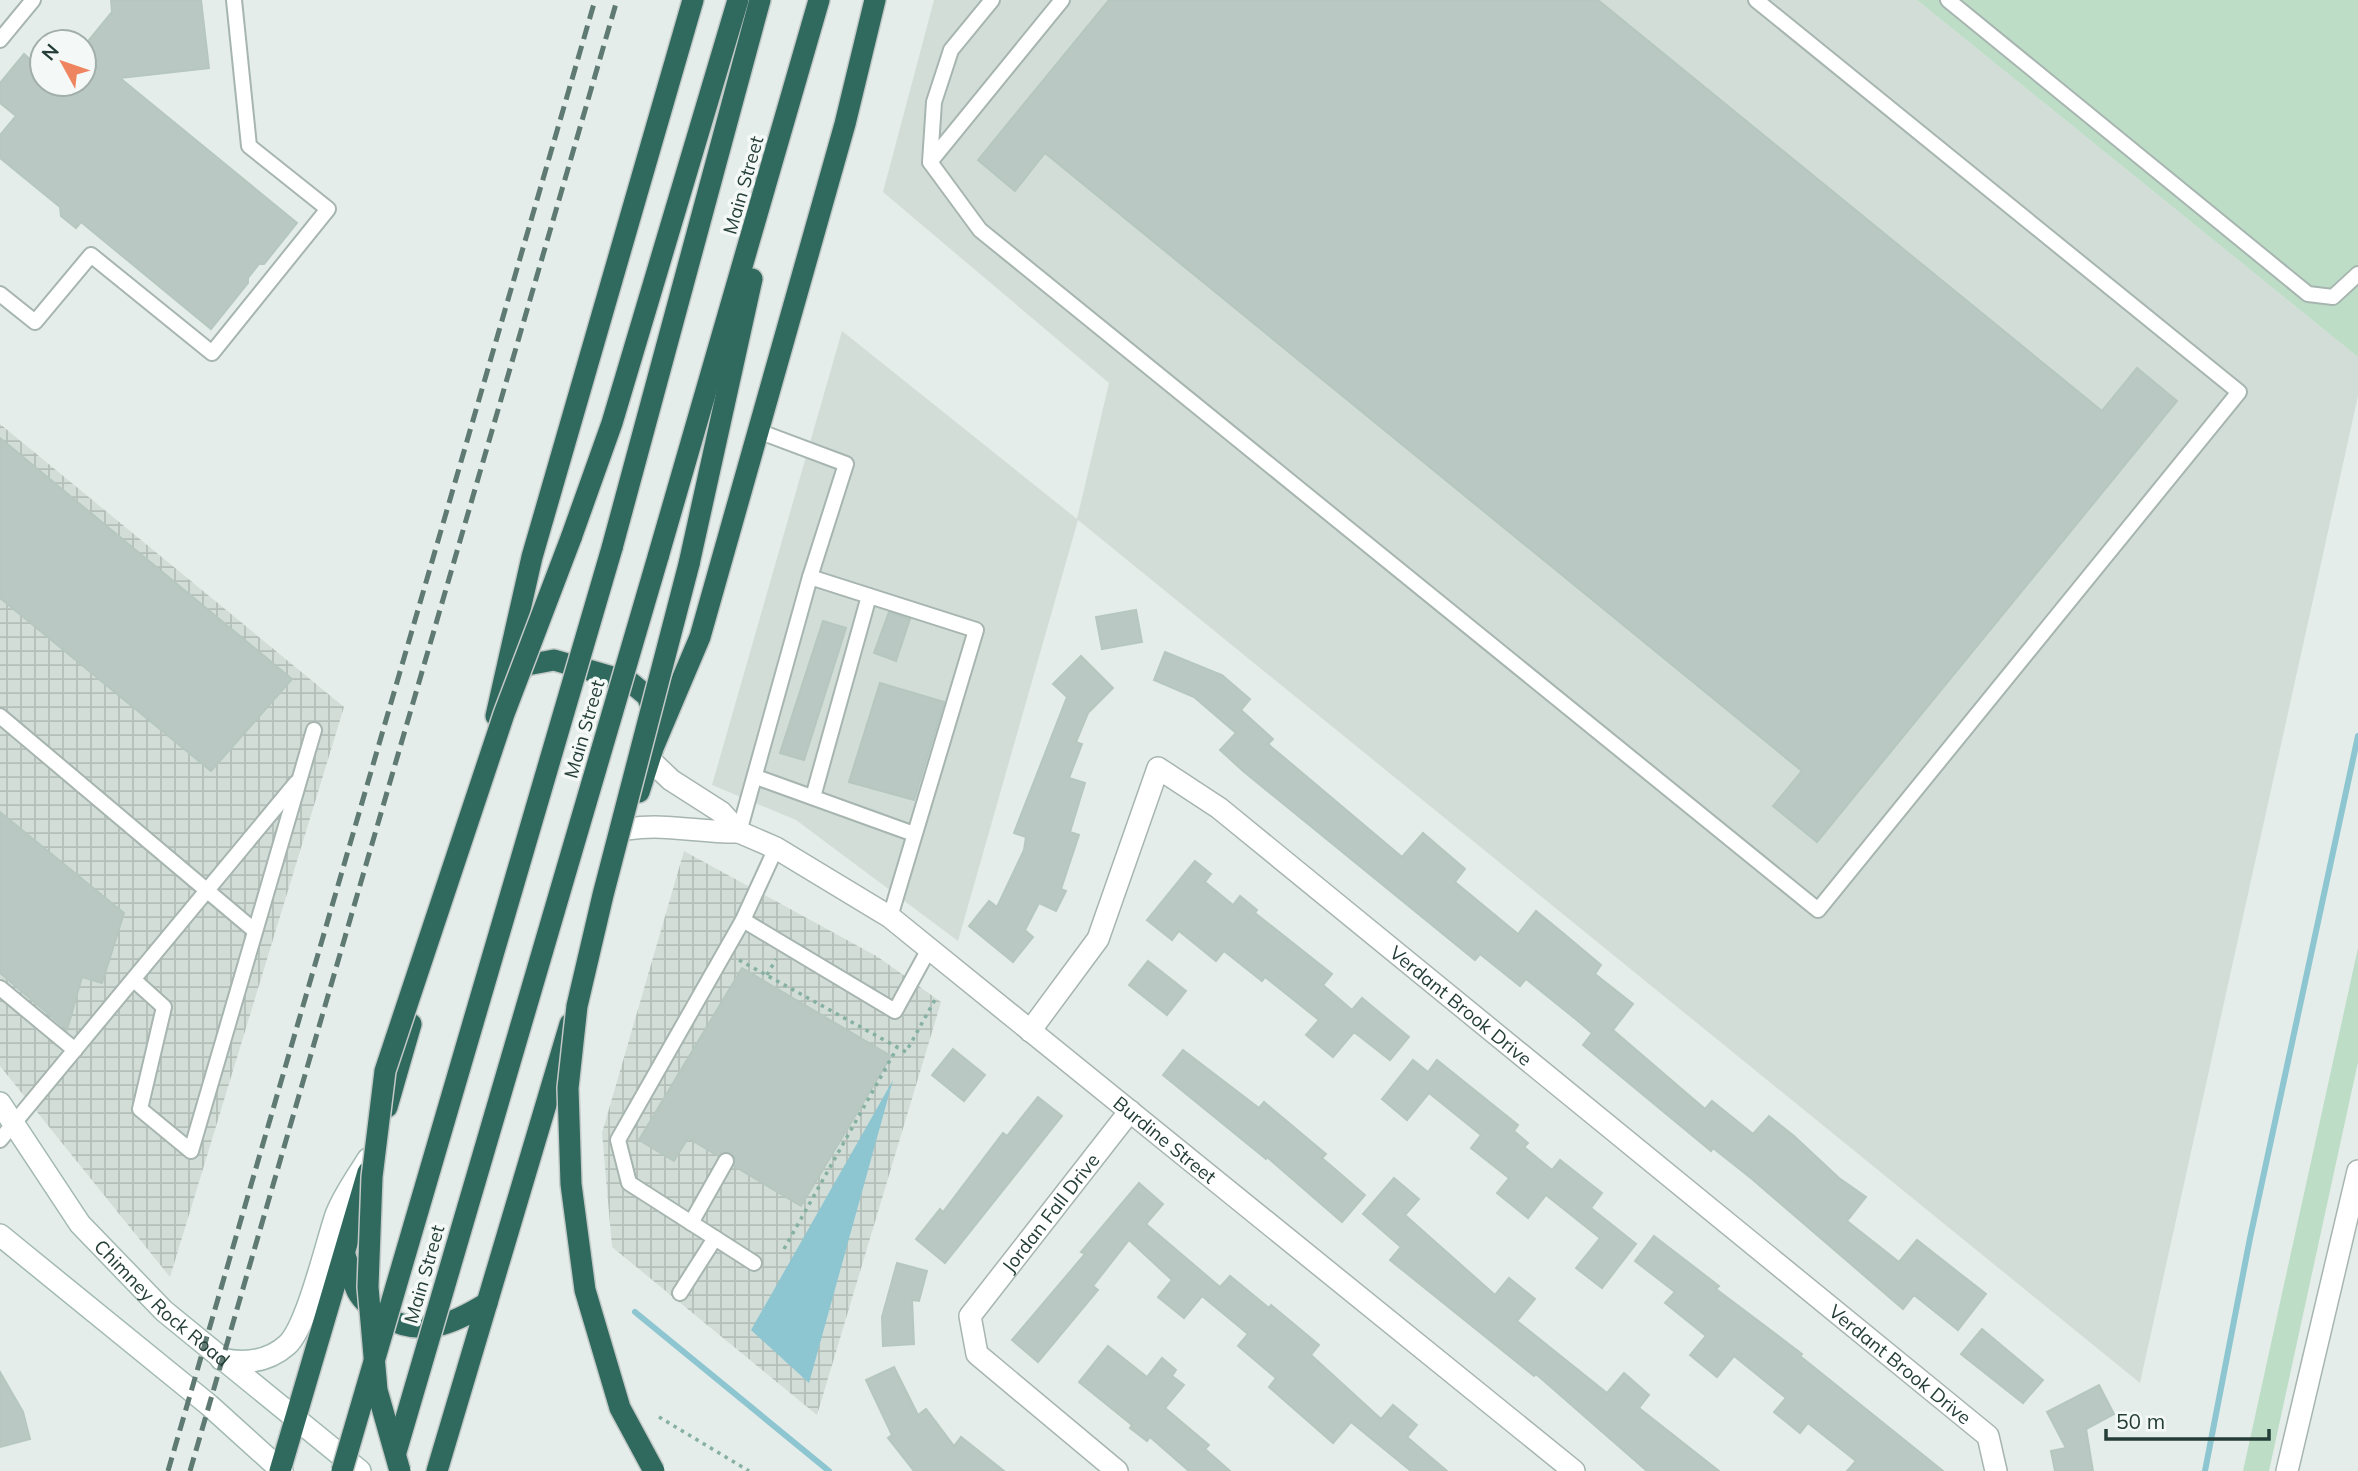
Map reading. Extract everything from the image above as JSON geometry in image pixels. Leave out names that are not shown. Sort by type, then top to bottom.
[{"type":"highway","points":[[281,1471],[490,747],[532,556],[693,0]]},
{"type":"highway","points":[[400,1471],[377,1390],[368,1287],[372,1177],[385,1071],[504,714],[612,422],[738,0]]},
{"type":"highway","name":"Main Street","points":[[342,1471],[612,548],[760,0]]},
{"type":"highway","name":"Main Street","points":[[390,1471],[819,0]]},
{"type":"highway","points":[[437,1471],[651,753],[700,637],[845,124],[875,0]]},
{"type":"highway","points":[[654,1471],[620,1408],[585,1290],[571,1185],[568,1088],[577,1006],[689,564],[798,75]]},
{"type":"highway","points":[[500,701],[512,678],[527,665],[554,660],[630,682],[647,695],[656,716],[651,753]]},
{"type":"highway","points":[[345,1255],[358,1294],[377,1313],[401,1326],[424,1330],[462,1318],[486,1303]]},
{"type":"street","name":"Burdine Street","points":[[651,753],[671,780],[721,813],[739,832],[776,848],[890,917],[1574,1471]]},
{"type":"street","name":"Verdant Brook Drive","points":[[1030,1031],[1098,939],[1113,905],[1158,768],[1219,808],[1988,1436],[1996,1471]]},
{"type":"street","name":"Burdine Street","points":[[628,829],[655,825],[714,833],[739,832]]},
{"type":"street","name":"Chimney Rock Road","points":[[0,1103],[7,1132],[80,1224],[164,1311],[360,1471]]},
{"type":"street","name":"Jordan Fall Drive","points":[[1117,1471],[977,1354],[970,1316],[1129,1111]]},
{"type":"street","points":[[221,1359],[242,1363],[265,1358],[288,1345],[308,1306],[337,1212],[376,1145]]},
{"type":"street","points":[[2287,1471],[2358,1171]]},
{"type":"street","points":[[0,1235],[209,1405],[281,1471]]},
{"type":"lane","points":[[0,40],[33,0]]},
{"type":"lane","points":[[0,294],[35,322],[91,255],[212,353],[328,209],[249,146],[234,0]]},
{"type":"lane","points":[[992,0],[951,50],[934,102],[930,162],[980,230],[1818,910],[2239,392],[1756,0]]},
{"type":"lane","points":[[930,162],[1062,0]]},
{"type":"lane","points":[[1948,0],[2308,294],[2333,298],[2358,274]]},
{"type":"lane","points":[[739,832],[810,578],[846,464],[758,431]]},
{"type":"lane","points":[[810,578],[976,631],[890,917]]},
{"type":"lane","points":[[813,797],[869,596]]},
{"type":"lane","points":[[0,716],[255,931]]},
{"type":"lane","points":[[134,980],[164,1007],[140,1109],[191,1151],[314,730]]},
{"type":"lane","points":[[756,777],[914,834]]},
{"type":"lane","points":[[7,1132],[300,778]]},
{"type":"lane","points":[[754,1263],[629,1183],[618,1140],[743,920],[776,848]]},
{"type":"lane","points":[[743,920],[895,1011],[929,949]]},
{"type":"lane","points":[[0,988],[75,1050]]},
{"type":"lane","points":[[691,1223],[726,1161]]},
{"type":"lane","points":[[680,1293],[715,1238]]},
{"type":"path","points":[[767,975],[777,956]]},
{"type":"path","points":[[731,970],[737,959],[906,1052],[937,996]]},
{"type":"path","points":[[751,973],[754,968]]},
{"type":"path","points":[[784,1250],[897,1048]]},
{"type":"path","points":[[659,1417],[749,1471]]},
{"type":"shaded area","points":[[934,0],[1917,0],[2358,357],[2358,396],[2140,1383],[1078,520],[958,941],[796,820],[712,785],[842,331],[1077,519],[1109,383],[883,192]]},
{"type":"shaded area","points":[[0,424],[344,707],[170,1277],[0,1066]]},
{"type":"shaded area","points":[[684,851],[878,957],[941,1002],[817,1415],[612,1247],[602,1133]]},
{"type":"green space","points":[[1917,0],[2358,0],[2358,357]]},
{"type":"green space","points":[[2358,948],[2358,1062],[2269,1471],[2243,1471]]},
{"type":"water","points":[[893,1080],[809,1383],[751,1330]]},
{"type":"building","points":[[111,0],[201,0],[209,68],[120,78],[297,223],[264,264],[259,264],[248,278],[248,283],[211,329],[81,222],[76,228],[61,216],[60,207],[0,158],[0,135],[16,116],[0,103],[0,83],[24,54],[28,58],[28,98],[98,98],[98,29],[112,12]]},
{"type":"building","points":[[1109,0],[1598,0],[2102,411],[2137,368],[2177,401],[1817,842],[1773,806],[1802,771],[1045,153],[1015,191],[978,160]]},
{"type":"building","points":[[0,438],[292,679],[211,771],[0,598]]},
{"type":"building","points":[[1136,610],[1142,642],[1102,649],[1096,617]]},
{"type":"building","points":[[889,612],[910,619],[896,661],[874,653]]},
{"type":"building","points":[[823,621],[846,628],[804,760],[780,753]]},
{"type":"building","points":[[1165,652],[1222,675],[1250,699],[1241,710],[1273,739],[1268,744],[1402,857],[1423,833],[1465,869],[1455,882],[1518,934],[1536,911],[1563,933],[1601,965],[1595,974],[1633,1004],[1613,1030],[1705,1109],[1712,1101],[1753,1134],[1769,1116],[1794,1136],[1839,1178],[1866,1197],[1847,1221],[1899,1262],[1917,1240],[1986,1294],[1958,1330],[1914,1295],[1903,1309],[1752,1179],[1713,1148],[1711,1151],[1583,1045],[1592,1033],[1578,1021],[1526,979],[1520,986],[1480,954],[1475,960],[1243,771],[1220,750],[1236,733],[1194,697],[1154,680]]},
{"type":"building","points":[[1081,656],[1113,688],[1088,713],[1076,742],[1082,744],[1069,778],[1085,783],[1070,832],[1079,835],[1061,889],[1066,891],[1056,911],[1039,903],[1025,930],[1033,937],[1013,962],[969,926],[989,901],[997,907],[1024,850],[1026,837],[1014,833],[1067,697],[1053,684]]},
{"type":"building","points":[[880,683],[944,702],[914,800],[849,782]]},
{"type":"building","points":[[0,812],[124,913],[102,983],[82,977],[67,1030],[0,973]]},
{"type":"building","points":[[1195,861],[1211,874],[1205,882],[1233,905],[1240,896],[1257,910],[1255,913],[1332,974],[1323,985],[1352,1010],[1362,998],[1409,1037],[1390,1060],[1354,1032],[1333,1057],[1306,1035],[1319,1020],[1265,977],[1262,981],[1224,951],[1216,961],[1179,931],[1172,940],[1147,920]]},
{"type":"building","points":[[1148,961],[1186,991],[1167,1015],[1129,985]]},
{"type":"building","points":[[742,968],[891,1056],[801,1206],[734,1166],[735,1157],[730,1152],[718,1156],[688,1138],[674,1161],[639,1140]]},
{"type":"building","points":[[953,1049],[985,1075],[964,1101],[932,1075]]},
{"type":"building","points":[[1183,1050],[1259,1108],[1264,1102],[1326,1154],[1322,1158],[1365,1195],[1342,1222],[1267,1157],[1266,1159],[1163,1075]]},
{"type":"building","points":[[1413,1060],[1428,1072],[1437,1060],[1518,1125],[1514,1131],[1528,1143],[1524,1147],[1552,1170],[1560,1160],[1602,1193],[1591,1208],[1636,1244],[1602,1288],[1576,1268],[1600,1238],[1546,1195],[1528,1218],[1497,1193],[1509,1178],[1471,1148],[1481,1135],[1429,1093],[1407,1120],[1382,1099]]},
{"type":"building","points":[[1038,1097],[1062,1116],[945,1263],[916,1239],[940,1209],[943,1212],[1003,1133],[1007,1136]]},
{"type":"building","points":[[1394,1178],[1419,1199],[1405,1215],[1495,1295],[1509,1278],[1535,1299],[1517,1321],[1607,1393],[1624,1373],[1649,1395],[1639,1408],[1719,1471],[1647,1471],[1536,1374],[1534,1376],[1390,1260],[1401,1247],[1363,1214]]},
{"type":"building","points":[[1139,1183],[1163,1204],[1146,1224],[1220,1287],[1230,1276],[1269,1308],[1271,1305],[1319,1345],[1311,1355],[1381,1419],[1393,1405],[1417,1425],[1407,1437],[1447,1471],[1411,1471],[1351,1422],[1333,1443],[1269,1387],[1276,1378],[1238,1346],[1248,1334],[1202,1296],[1184,1318],[1158,1297],[1172,1280],[1129,1240],[1093,1286],[1098,1290],[1038,1362],[1012,1340],[1085,1254],[1081,1252]]},
{"type":"building","points":[[1654,1236],[1719,1286],[1716,1289],[1802,1354],[1800,1356],[1943,1471],[1847,1471],[1856,1461],[1808,1423],[1800,1433],[1774,1412],[1786,1398],[1734,1356],[1717,1377],[1690,1355],[1706,1336],[1665,1303],[1675,1292],[1635,1261]]},
{"type":"building","points":[[897,1263],[927,1271],[919,1301],[912,1300],[914,1344],[883,1346],[882,1317]]},
{"type":"building","points":[[1982,1329],[2043,1380],[2023,1403],[1961,1354]]},
{"type":"building","points":[[1108,1346],[1147,1377],[1162,1358],[1176,1370],[1172,1376],[1184,1385],[1165,1408],[1209,1445],[1205,1449],[1230,1471],[1189,1471],[1150,1437],[1147,1441],[1130,1428],[1132,1425],[1079,1382]]},
{"type":"building","points":[[894,1367],[918,1415],[926,1409],[954,1446],[961,1437],[1004,1471],[914,1471],[888,1438],[892,1435],[866,1380]]},
{"type":"building","points":[[0,1372],[23,1412],[30,1439],[0,1447]]},
{"type":"building","points":[[2099,1385],[2114,1414],[2086,1429],[2093,1471],[2055,1471],[2051,1451],[2066,1448],[2047,1412]]},
{"type":"waterway","points":[[2205,1471],[2250,1238],[2358,736]]},
{"type":"waterway","points":[[635,1312],[829,1471]]},
{"type":"railway","points":[[168,1471],[595,0]]},
{"type":"railway","points":[[190,1471],[617,0]]}]
